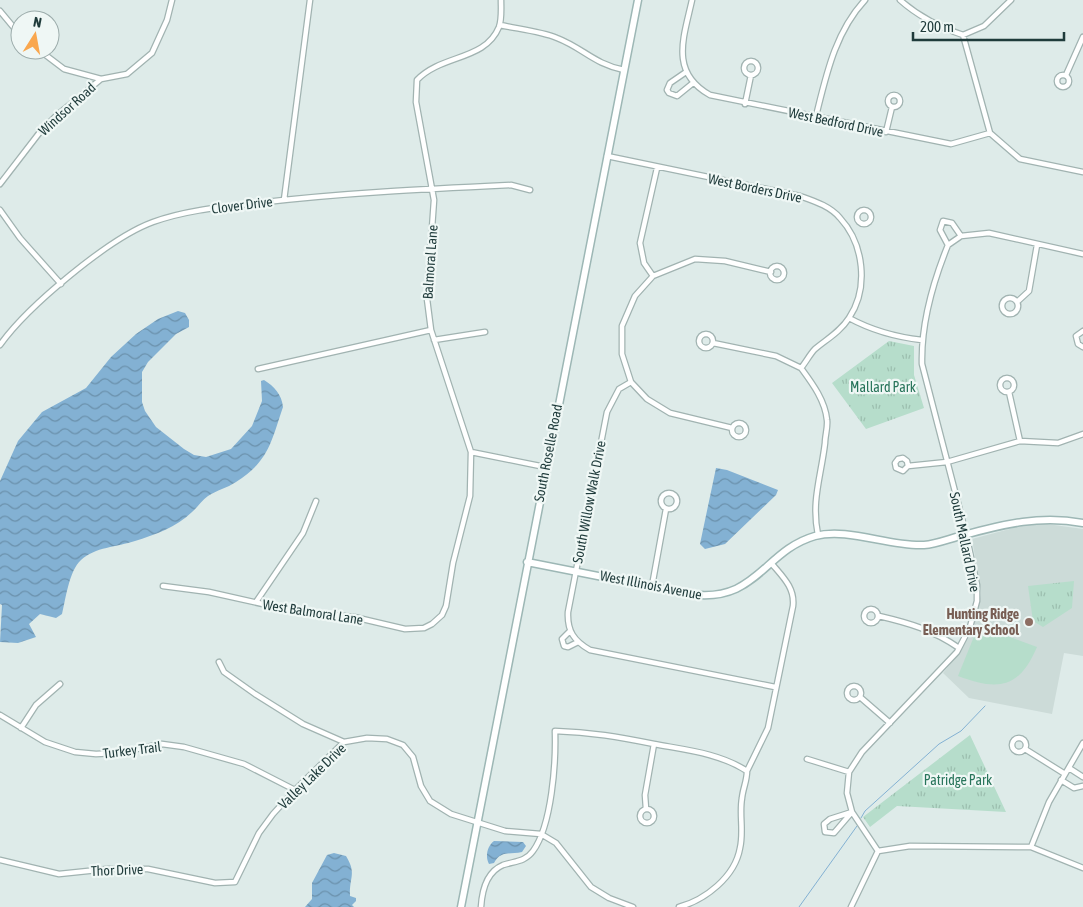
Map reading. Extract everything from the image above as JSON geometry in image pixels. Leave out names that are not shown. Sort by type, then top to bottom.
[{"type":"main road","name":"South Roselle Road","points":[[461,907],[545,467],[638,0]]},
{"type":"main road","name":"West Illinois Avenue","points":[[527,562],[704,596],[723,594],[748,584],[799,542],[818,535],[838,534],[906,545],[926,545],[1033,519],[1083,523]]},
{"type":"street","name":"Windsor Road","points":[[0,184],[40,132],[101,80],[128,74],[152,53],[168,20],[172,0]]},
{"type":"street","points":[[284,200],[310,0]]},
{"type":"street","points":[[501,0],[500,25],[557,38],[592,60],[608,67],[624,70]]},
{"type":"street","points":[[692,0],[682,46],[687,75],[670,83],[667,90],[669,93],[677,96],[694,83]]},
{"type":"street","points":[[816,116],[827,69],[844,31],[865,0]]},
{"type":"street","points":[[900,0],[911,10],[938,26],[963,36],[984,26],[1011,0]]},
{"type":"street","points":[[0,11],[10,23]]},
{"type":"street","name":"Balmoral Lane","points":[[432,624],[442,615],[446,606],[453,563],[467,511],[472,478],[471,452],[431,330],[427,299],[433,222],[432,189],[416,102],[417,80],[428,69],[473,53],[490,42],[500,25]]},
{"type":"street","points":[[963,36],[990,133],[1020,159],[1083,172]]},
{"type":"street","points":[[1066,76],[1083,37]]},
{"type":"street","points":[[52,60],[64,69],[101,80]]},
{"type":"street","name":"West Bedford Drive","points":[[687,75],[710,96],[816,116],[886,132],[951,144],[990,133]]},
{"type":"street","points":[[745,104],[750,75]]},
{"type":"street","points":[[886,132],[892,107]]},
{"type":"street","name":"West Borders Drive","points":[[607,156],[657,168],[800,196],[824,206],[840,217],[858,247],[862,271],[858,297],[849,318],[834,335],[814,350],[801,368]]},
{"type":"street","points":[[653,276],[644,263],[640,243],[657,168]]},
{"type":"street","name":"Clover Drive","points":[[0,345],[7,335],[61,284],[107,247],[152,222],[201,210],[284,200],[510,184],[530,190]]},
{"type":"street","points":[[0,210],[20,238],[61,284]]},
{"type":"street","points":[[848,229],[858,221]]},
{"type":"street","points":[[961,236],[952,222],[943,221],[940,230],[948,245],[961,236],[989,233],[1083,254]]},
{"type":"street","name":"South Mallard Drive","points":[[849,772],[862,752],[959,648],[970,627],[977,601],[976,585],[966,534],[922,364],[922,340],[940,264],[948,245]]},
{"type":"street","points":[[1017,302],[1029,291],[1038,245]]},
{"type":"street","points":[[732,428],[670,413],[647,400],[632,382],[622,354],[622,326],[635,296],[653,276],[695,259],[725,261],[770,272]]},
{"type":"street","points":[[849,318],[869,328],[896,337],[922,340]]},
{"type":"street","points":[[258,369],[431,330]]},
{"type":"street","points":[[1083,331],[1076,336],[1078,344],[1083,347]]},
{"type":"street","points":[[434,340],[485,332]]},
{"type":"street","points":[[713,342],[776,356],[801,368],[817,391],[827,420],[814,498],[814,517],[818,535]]},
{"type":"street","name":"South Willow Walk Drive","points":[[570,631],[562,639],[564,646],[568,647],[576,640],[570,631],[568,612],[608,406],[620,389],[632,382]]},
{"type":"street","points":[[1009,392],[1020,441]]},
{"type":"street","points":[[908,466],[947,462],[1020,441],[1058,443],[1083,434]]},
{"type":"street","points":[[471,452],[545,467]]},
{"type":"street","points":[[256,602],[303,533],[316,501]]},
{"type":"street","points":[[652,586],[666,509]]},
{"type":"street","points":[[679,907],[696,902],[715,888],[730,870],[740,850],[742,798],[747,779],[746,771],[768,728],[794,599],[789,584],[772,564]]},
{"type":"street","name":"West Balmoral Lane","points":[[164,586],[208,592],[294,611],[337,614],[405,629],[424,628],[432,624]]},
{"type":"street","points":[[879,616],[924,627],[939,634],[959,648]]},
{"type":"street","points":[[576,640],[590,650],[775,687]]},
{"type":"street","points":[[219,662],[224,672],[255,694],[303,724],[344,742]]},
{"type":"street","points":[[21,728],[36,705],[60,684]]},
{"type":"street","points":[[860,697],[890,724]]},
{"type":"street","name":"Turkey Trail","points":[[0,715],[45,742],[75,752],[116,753],[162,744],[184,747],[244,764],[295,790]]},
{"type":"street","points":[[481,907],[482,896],[490,875],[502,865],[526,858],[536,847],[542,834],[553,784],[556,756],[554,731],[618,735],[654,744],[711,754],[734,763],[746,771]]},
{"type":"street","name":"Valley Lake Drive","points":[[235,882],[259,833],[295,790],[344,742],[367,738],[386,738],[404,745],[413,757],[421,786],[430,801],[451,814],[505,831],[542,834]]},
{"type":"street","points":[[1031,847],[1045,810],[1083,743]]},
{"type":"street","points":[[646,809],[645,795],[654,744]]},
{"type":"street","points":[[1024,749],[1065,774]]},
{"type":"street","points":[[807,759],[849,772],[847,793],[852,812],[878,851]]},
{"type":"street","points":[[1069,768],[1083,777]]},
{"type":"street","points":[[1061,780],[1074,788],[1083,786]]},
{"type":"street","points":[[852,812],[834,833],[825,832],[824,824],[830,819],[852,812]]},
{"type":"street","points":[[542,834],[556,843],[591,888],[609,898],[633,907]]},
{"type":"street","points":[[878,851],[910,846],[1031,847],[1083,868]]},
{"type":"street","points":[[851,907],[878,851]]},
{"type":"street","name":"Thor Drive","points":[[0,860],[59,874],[107,869],[148,869],[215,882],[235,882]]},
{"type":"street","points":[[696,902],[700,907]]},
{"type":"shaded area","name":"Hunting Ridge Elementary School","points":[[1028,524],[1047,524],[1083,529],[1083,656],[1064,653],[1052,714],[969,698],[943,673],[961,651],[970,635],[978,610],[981,593],[972,539]]},
{"type":"green space","name":"Mallard Park","points":[[889,341],[914,346],[914,375],[924,408],[866,429],[832,383]]},
{"type":"green space","points":[[1074,581],[1072,608],[1043,627],[1033,621],[1028,586]]},
{"type":"green space","points":[[983,627],[1037,647],[1030,661],[1015,679],[1006,683],[985,684],[958,676],[977,629]]},
{"type":"green space","name":"Patridge Park","points":[[970,735],[1006,812],[897,806],[870,827],[863,817]]},
{"type":"water","points":[[178,311],[185,313],[189,320],[189,327],[176,334],[148,362],[142,372],[142,402],[145,411],[156,427],[194,455],[206,457],[231,449],[252,426],[262,401],[261,381],[264,380],[277,391],[283,407],[272,441],[256,466],[247,474],[233,484],[208,496],[186,517],[172,526],[142,539],[93,552],[81,560],[68,585],[62,614],[56,618],[40,614],[29,624],[36,637],[18,643],[0,642],[2,605],[0,604],[0,481],[18,441],[42,412],[86,388],[111,357],[136,334],[158,319]]},
{"type":"water","points":[[716,468],[727,470],[778,490],[776,495],[725,544],[705,549],[700,544]]},
{"type":"water","points":[[494,841],[523,842],[526,846],[522,852],[500,856],[494,863],[489,864],[487,852]]},
{"type":"water","points":[[334,853],[346,856],[351,867],[350,896],[356,898],[352,905],[354,907],[305,907],[312,899],[312,883],[327,855]]},
{"type":"waterway","points":[[861,818],[865,811],[939,744],[961,731],[985,706]]},
{"type":"waterway","points":[[799,907],[857,826]]},
{"type":"place","name":"Hunting Ridge Elementary School","points":[[1029,622]]}]
